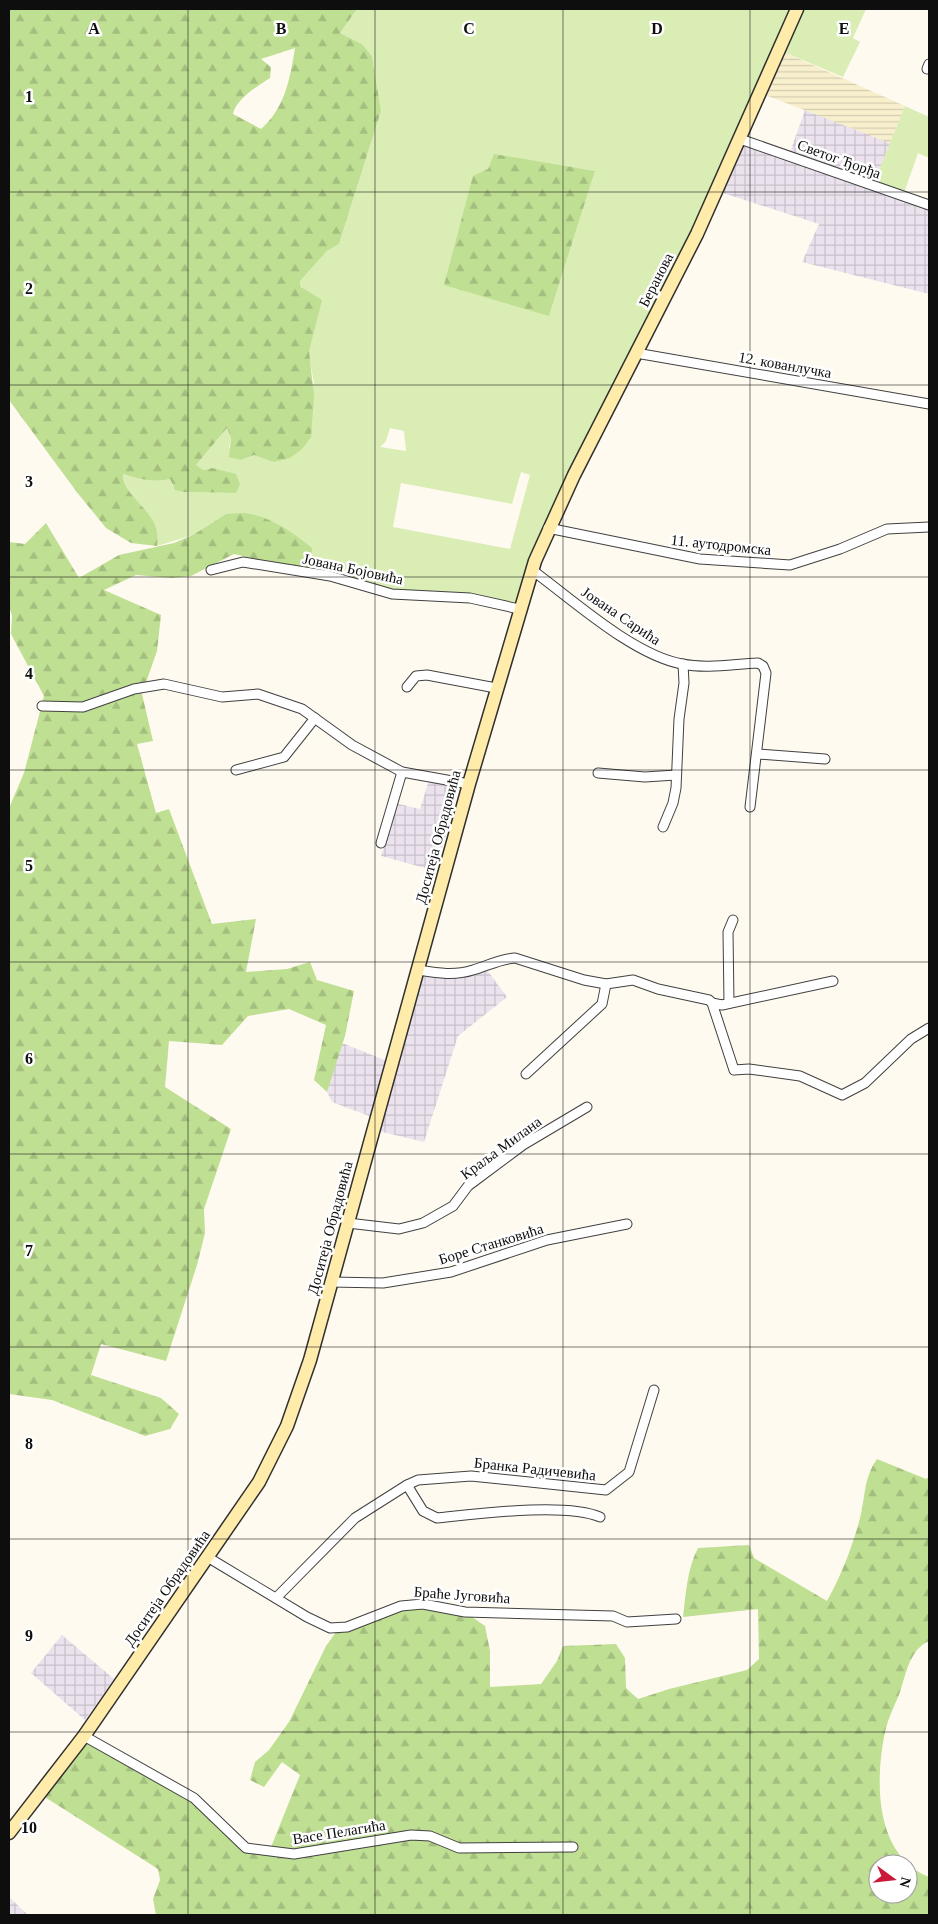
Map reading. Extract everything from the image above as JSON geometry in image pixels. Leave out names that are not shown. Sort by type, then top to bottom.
[{"type":"main road","name":"Беранова","points":[[533,565],[548,528],[697,234],[797,9]]},
{"type":"main road","name":"Доситеја Обрадовића","points":[[9,1834],[84,1736],[208,1558],[259,1482],[278,1446],[310,1360],[469,784],[533,565]]},
{"type":"street","name":"Светог Ђорђа","points":[[740,139],[929,205]]},
{"type":"street","name":"12. кованлучка","points":[[636,353],[929,404]]},
{"type":"street","name":"11. аутодромска","points":[[548,528],[700,559],[790,565],[840,549],[887,529],[929,527]]},
{"type":"street","name":"Јована Бојовића","points":[[211,570],[243,562],[330,576],[392,594],[470,598],[519,609]]},
{"type":"street","name":"Јована Сарића","points":[[533,565],[640,648],[659,658],[682,664],[709,666],[758,663],[763,666],[766,673],[758,754],[750,807]]},
{"type":"street","points":[[663,827],[673,803],[678,719],[684,683],[682,664]]},
{"type":"street","points":[[407,687],[416,676],[427,675],[496,688]]},
{"type":"street","points":[[42,706],[83,707],[134,689],[164,684],[222,697],[258,694],[302,709],[352,745],[402,772],[469,784]]},
{"type":"street","points":[[236,770],[284,757],[315,718]]},
{"type":"street","points":[[758,754],[825,759]]},
{"type":"street","points":[[381,843],[402,772]]},
{"type":"street","points":[[598,773],[645,777],[676,775]]},
{"type":"street","points":[[729,1003],[728,932],[733,920]]},
{"type":"street","points":[[418,970],[446,975],[471,971],[506,959],[515,958],[553,972],[606,984],[634,980],[658,989],[709,1000],[712,1003],[722,1005],[833,981]]},
{"type":"street","points":[[526,1074],[602,1004],[606,984]]},
{"type":"street","points":[[712,1003],[734,1070],[750,1069],[800,1076],[842,1095],[865,1083],[911,1039],[929,1028]]},
{"type":"street","name":"Краља Милана","points":[[348,1223],[399,1229],[423,1223],[453,1206],[468,1186],[523,1145],[587,1107]]},
{"type":"street","name":"Боре Станковића","points":[[331,1282],[382,1283],[451,1272],[547,1240],[627,1224]]},
{"type":"street","name":"Бранка Радичевића","points":[[276,1598],[355,1518],[418,1480],[471,1476],[606,1490],[629,1472],[654,1390]]},
{"type":"street","points":[[407,1485],[423,1511],[437,1518],[543,1511],[578,1512],[600,1517]]},
{"type":"street","name":"Браће Југовића","points":[[208,1558],[307,1617],[330,1628],[346,1627],[401,1606],[423,1604],[465,1612],[613,1616],[627,1622],[676,1619]]},
{"type":"street","name":"Васе Пелагића","points":[[84,1736],[155,1774],[194,1798],[246,1848],[260,1852],[294,1854],[411,1835],[430,1836],[459,1848],[573,1847]]},
{"type":"shaded area","points":[[779,50],[905,106],[890,143],[760,93]]},
{"type":"shaded area","points":[[805,110],[890,143],[873,185],[929,205],[929,294],[802,262],[819,224],[717,191],[740,139],[789,155]]},
{"type":"shaded area","points":[[430,777],[460,783],[436,871],[381,856],[395,803],[420,809]]},
{"type":"shaded area","points":[[484,966],[507,997],[458,1036],[424,1142],[374,1130],[377,1119],[332,1102],[327,1092],[342,1043],[392,1063],[418,970],[446,975]]},
{"type":"shaded area","points":[[62,1635],[114,1679],[85,1720],[31,1673]]},
{"type":"shaded area","points":[[9,1897],[28,1915],[9,1915]]},
{"type":"green space","points":[[9,9],[357,9],[340,33],[362,44],[372,56],[381,111],[339,244],[327,251],[300,281],[301,287],[322,300],[309,351],[314,396],[311,437],[302,449],[290,458],[274,462],[254,455],[241,460],[229,457],[231,437],[227,428],[196,465],[203,470],[212,468],[236,474],[240,484],[236,493],[183,492],[175,490],[170,479],[140,479],[123,474],[129,491],[149,515],[157,534],[157,546],[131,543],[106,528],[76,491],[9,400]],"holes":[[[295,48],[285,92],[276,112],[269,121],[261,129],[233,114],[238,103],[243,98],[270,78],[271,67],[261,59]]]},
{"type":"green space","points":[[357,9],[866,9],[853,38],[860,42],[843,77],[779,50],[519,609],[470,598],[392,594],[312,573],[226,514],[193,535],[157,546],[157,535],[154,526],[129,492],[125,483],[123,474],[140,479],[170,479],[173,487],[183,492],[236,493],[212,468],[202,470],[196,465],[228,427],[231,437],[229,447],[241,460],[254,455],[264,458],[314,383],[308,351],[313,331],[300,281],[327,251],[339,244],[381,111],[372,56],[362,44],[340,33]],"holes":[[[494,155],[595,171],[549,316],[477,175],[488,169]],[[390,428],[404,431],[406,451],[380,447],[386,441]],[[521,472],[530,475],[510,549],[393,527],[401,483],[512,504]]]},
{"type":"green space","points":[[905,106],[929,117],[929,158],[918,153],[903,196],[873,185]]},
{"type":"green space","points":[[494,154],[595,171],[549,316],[444,285],[473,176],[488,169]]},
{"type":"green space","points":[[226,514],[250,514],[267,519],[283,527],[312,548],[312,566],[299,569],[234,554],[191,576],[172,578],[136,575],[104,590],[161,615],[157,651],[142,694],[153,741],[137,744],[156,813],[169,809],[212,924],[256,919],[246,972],[287,969],[310,962],[317,980],[354,991],[345,1036],[327,1092],[314,1080],[326,1025],[289,1009],[248,1016],[222,1045],[169,1041],[165,1087],[231,1129],[204,1209],[205,1233],[197,1265],[166,1361],[101,1344],[91,1375],[161,1398],[179,1414],[170,1429],[145,1436],[52,1400],[9,1394],[9,808],[24,773],[44,696],[11,634],[9,542],[25,544],[46,523],[79,578],[119,555],[174,543],[193,535]]},
{"type":"green space","points":[[877,1459],[926,1479],[929,1477],[929,1641],[917,1650],[907,1670],[886,1727],[880,1772],[883,1814],[888,1834],[900,1854],[868,1854],[868,1904],[918,1904],[918,1870],[929,1877],[929,1915],[156,1915],[153,1899],[160,1880],[158,1869],[40,1794],[84,1736],[194,1798],[246,1848],[269,1852],[300,1775],[282,1762],[264,1787],[250,1780],[255,1762],[269,1750],[289,1722],[326,1646],[339,1628],[423,1604],[465,1612],[485,1626],[490,1651],[490,1687],[541,1684],[557,1661],[563,1646],[616,1644],[625,1658],[626,1688],[638,1699],[669,1689],[747,1670],[759,1659],[758,1609],[683,1617],[689,1573],[698,1548],[749,1545],[754,1558],[827,1601],[853,1543],[869,1475]]}]
